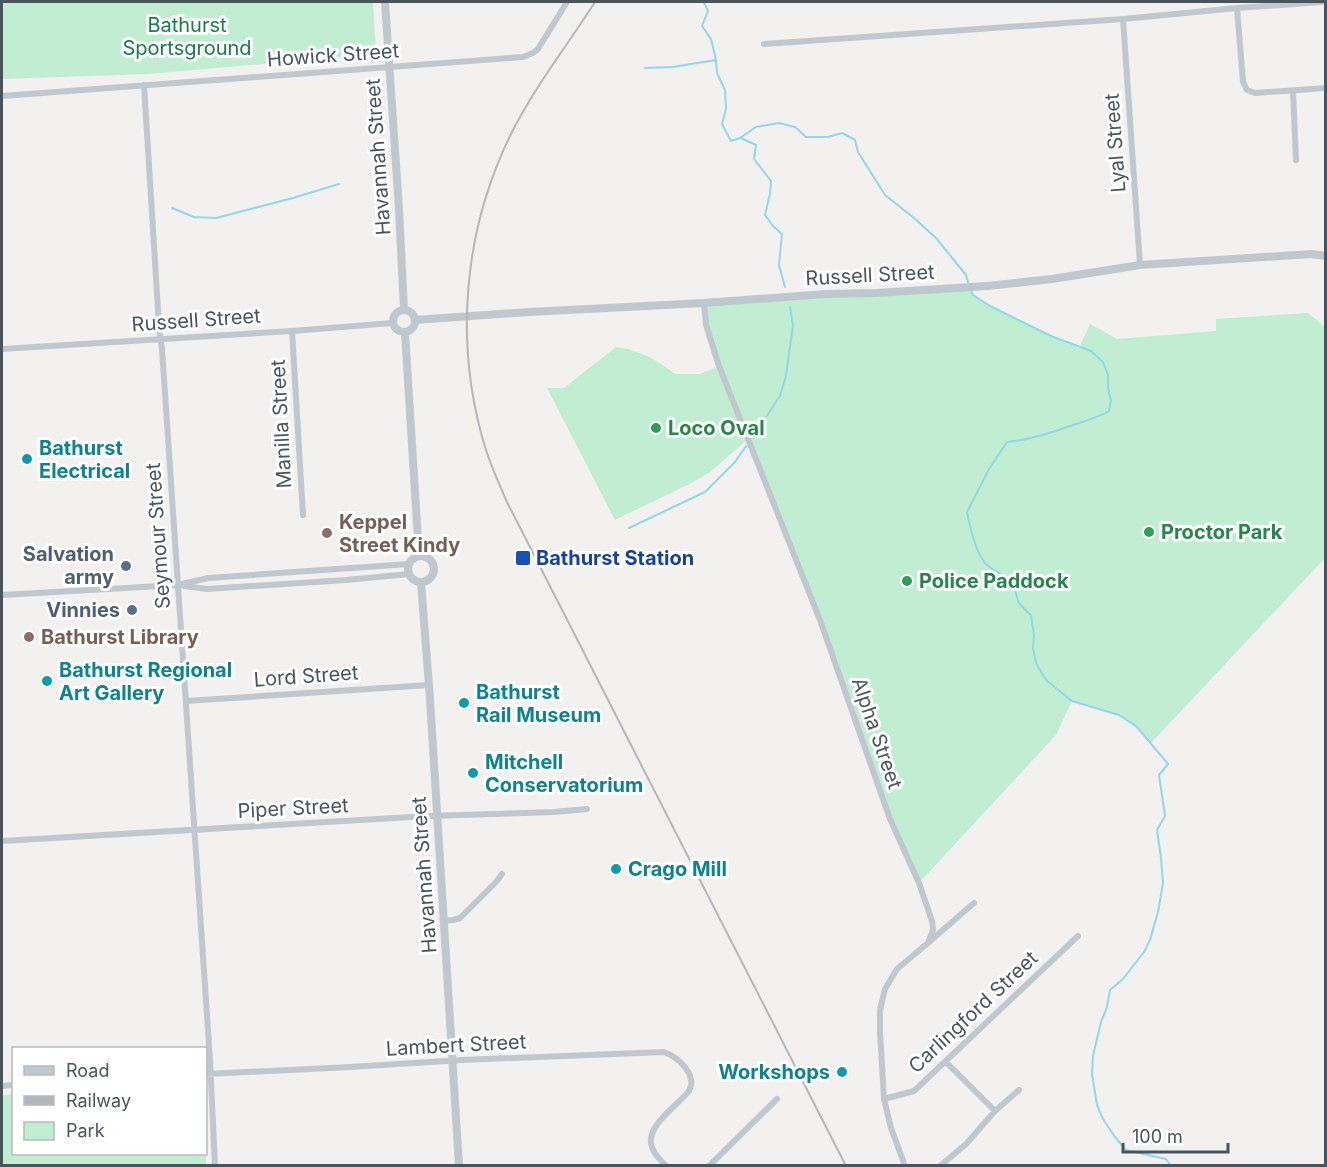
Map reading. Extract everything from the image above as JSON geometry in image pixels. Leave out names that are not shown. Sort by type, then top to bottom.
[{"type":"street","name":"Havannah Street","points":[[385,2],[404,310]]},
{"type":"street","name":"Howick Street","points":[[2,96],[523,57],[538,49],[567,2]]},
{"type":"street","points":[[764,44],[1123,19],[1323,2]]},
{"type":"street","points":[[1237,8],[1245,87],[1255,93],[1326,88]]},
{"type":"street","name":"Lyal Street","points":[[1123,19],[1140,265]]},
{"type":"street","name":"Seymour Street","points":[[144,85],[186,701],[206,1047]]},
{"type":"street","points":[[1293,91],[1296,160]]},
{"type":"street","name":"Russell Street","points":[[415,320],[987,286],[1052,279],[1140,265],[1311,254],[1326,256]]},
{"type":"street","name":"Alpha Street","points":[[704,303],[706,326],[719,366],[824,630],[890,819],[919,883],[933,930],[928,943]]},
{"type":"street","points":[[404,310],[412,314],[415,320],[414,327],[405,333],[398,331],[392,322],[395,314],[404,310]]},
{"type":"street","name":"Russell Street","points":[[2,349],[292,331],[392,322]]},
{"type":"street","name":"Manilla Street","points":[[292,331],[303,515]]},
{"type":"street","points":[[405,333],[419,556]]},
{"type":"street","points":[[423,556],[430,559],[435,571],[431,578],[421,582],[413,579],[409,574],[409,564],[414,558],[423,556]]},
{"type":"street","points":[[2,595],[177,585],[208,578],[409,564]]},
{"type":"street","points":[[345,569],[346,580]]},
{"type":"street","points":[[177,585],[207,589],[409,574]]},
{"type":"street","points":[[251,575],[252,585]]},
{"type":"street","name":"Havannah Street","points":[[421,582],[459,1166]]},
{"type":"street","name":"Lord Street","points":[[186,701],[429,685]]},
{"type":"street","name":"Piper Street","points":[[2,841],[587,809]]},
{"type":"street","points":[[444,921],[460,918],[502,874]]},
{"type":"street","points":[[905,1166],[891,1128],[884,1099],[880,1010],[885,989],[897,969],[974,903]]},
{"type":"street","name":"Carlingford Street","points":[[884,1099],[914,1091],[1078,936]]},
{"type":"street","name":"Lambert Street","points":[[208,1074],[659,1051],[669,1054],[683,1065],[690,1075],[692,1084],[689,1091],[651,1134],[652,1150],[666,1166]]},
{"type":"street","name":"Seymour Street","points":[[207,1057],[215,1166]]},
{"type":"street","points":[[946,1062],[995,1111]]},
{"type":"street","points":[[940,1166],[966,1144],[995,1111],[1019,1090]]},
{"type":"street","points":[[709,1166],[777,1099]]},
{"type":"green space","name":"Bathurst Sportsground","points":[[2,2],[373,2],[376,54],[149,74],[2,79]]},
{"type":"green space","points":[[970,289],[973,295],[990,306],[1079,348],[1090,324],[1117,339],[1216,331],[1216,319],[1308,313],[1325,327],[1325,558],[1151,743],[1137,727],[1119,715],[1072,701],[1056,735],[919,883],[890,819],[846,690],[748,439],[709,473],[615,520],[547,388],[564,388],[616,347],[650,357],[676,374],[700,374],[719,366],[710,338],[704,303]]},
{"type":"green space","points":[[12,1094],[12,1155],[206,1155],[206,1165],[2,1165],[2,1095]]},
{"type":"waterway","points":[[704,2],[708,11],[702,26],[711,39],[717,73],[725,90],[726,109],[722,124],[731,141],[756,127],[779,123],[795,127],[806,137],[828,137],[842,133],[855,140],[858,152],[885,195],[936,238],[966,275],[973,295],[990,306],[1051,336],[1091,351],[1103,362],[1108,375],[1111,400],[1109,411],[1049,433],[1007,442],[989,469],[967,512],[982,560],[1012,584],[1019,603],[1031,615],[1036,663],[1046,680],[1072,701],[1119,715],[1137,727],[1168,764],[1159,775],[1165,816],[1157,830],[1163,883],[1158,912],[1144,952],[1123,979],[1110,990],[1093,1056],[1092,1074],[1097,1105],[1103,1119],[1126,1150],[1166,1159],[1171,1166]]},
{"type":"waterway","points":[[645,68],[673,67],[716,60]]},
{"type":"waterway","points":[[741,138],[756,145],[754,159],[771,181],[765,215],[782,234],[779,265],[785,287]]},
{"type":"waterway","points":[[172,208],[194,217],[216,218],[339,184]]},
{"type":"waterway","points":[[758,429],[780,396],[786,376],[793,325],[790,307]]},
{"type":"waterway","points":[[629,528],[705,492],[735,462],[746,446]]},
{"type":"railway","points":[[595,2],[519,119],[494,173],[482,211],[473,250],[468,289],[469,369],[475,408],[487,454],[507,502],[846,1166]]},
{"type":"place","name":"Loco Oval","points":[[656,428]]},
{"type":"place","name":"Bathurst Electrical","points":[[27,459]]},
{"type":"place","name":"Proctor Park","points":[[1149,532]]},
{"type":"place","name":"Keppel Street Kindy","points":[[327,533]]},
{"type":"place","name":"Bathurst Station","points":[[523,558]]},
{"type":"place","name":"Salvation army","points":[[126,566]]},
{"type":"place","name":"Police Paddock","points":[[907,581]]},
{"type":"place","name":"Vinnies","points":[[132,610]]},
{"type":"place","name":"Bathurst Library","points":[[29,637]]},
{"type":"place","name":"Bathurst Regional Art Gallery","points":[[47,681]]},
{"type":"place","name":"Bathurst Rail Museum","points":[[464,703]]},
{"type":"place","name":"Mitchell Conservatorium","points":[[473,773]]},
{"type":"place","name":"Crago Mill","points":[[616,869]]},
{"type":"place","name":"Workshops","points":[[842,1072]]}]
